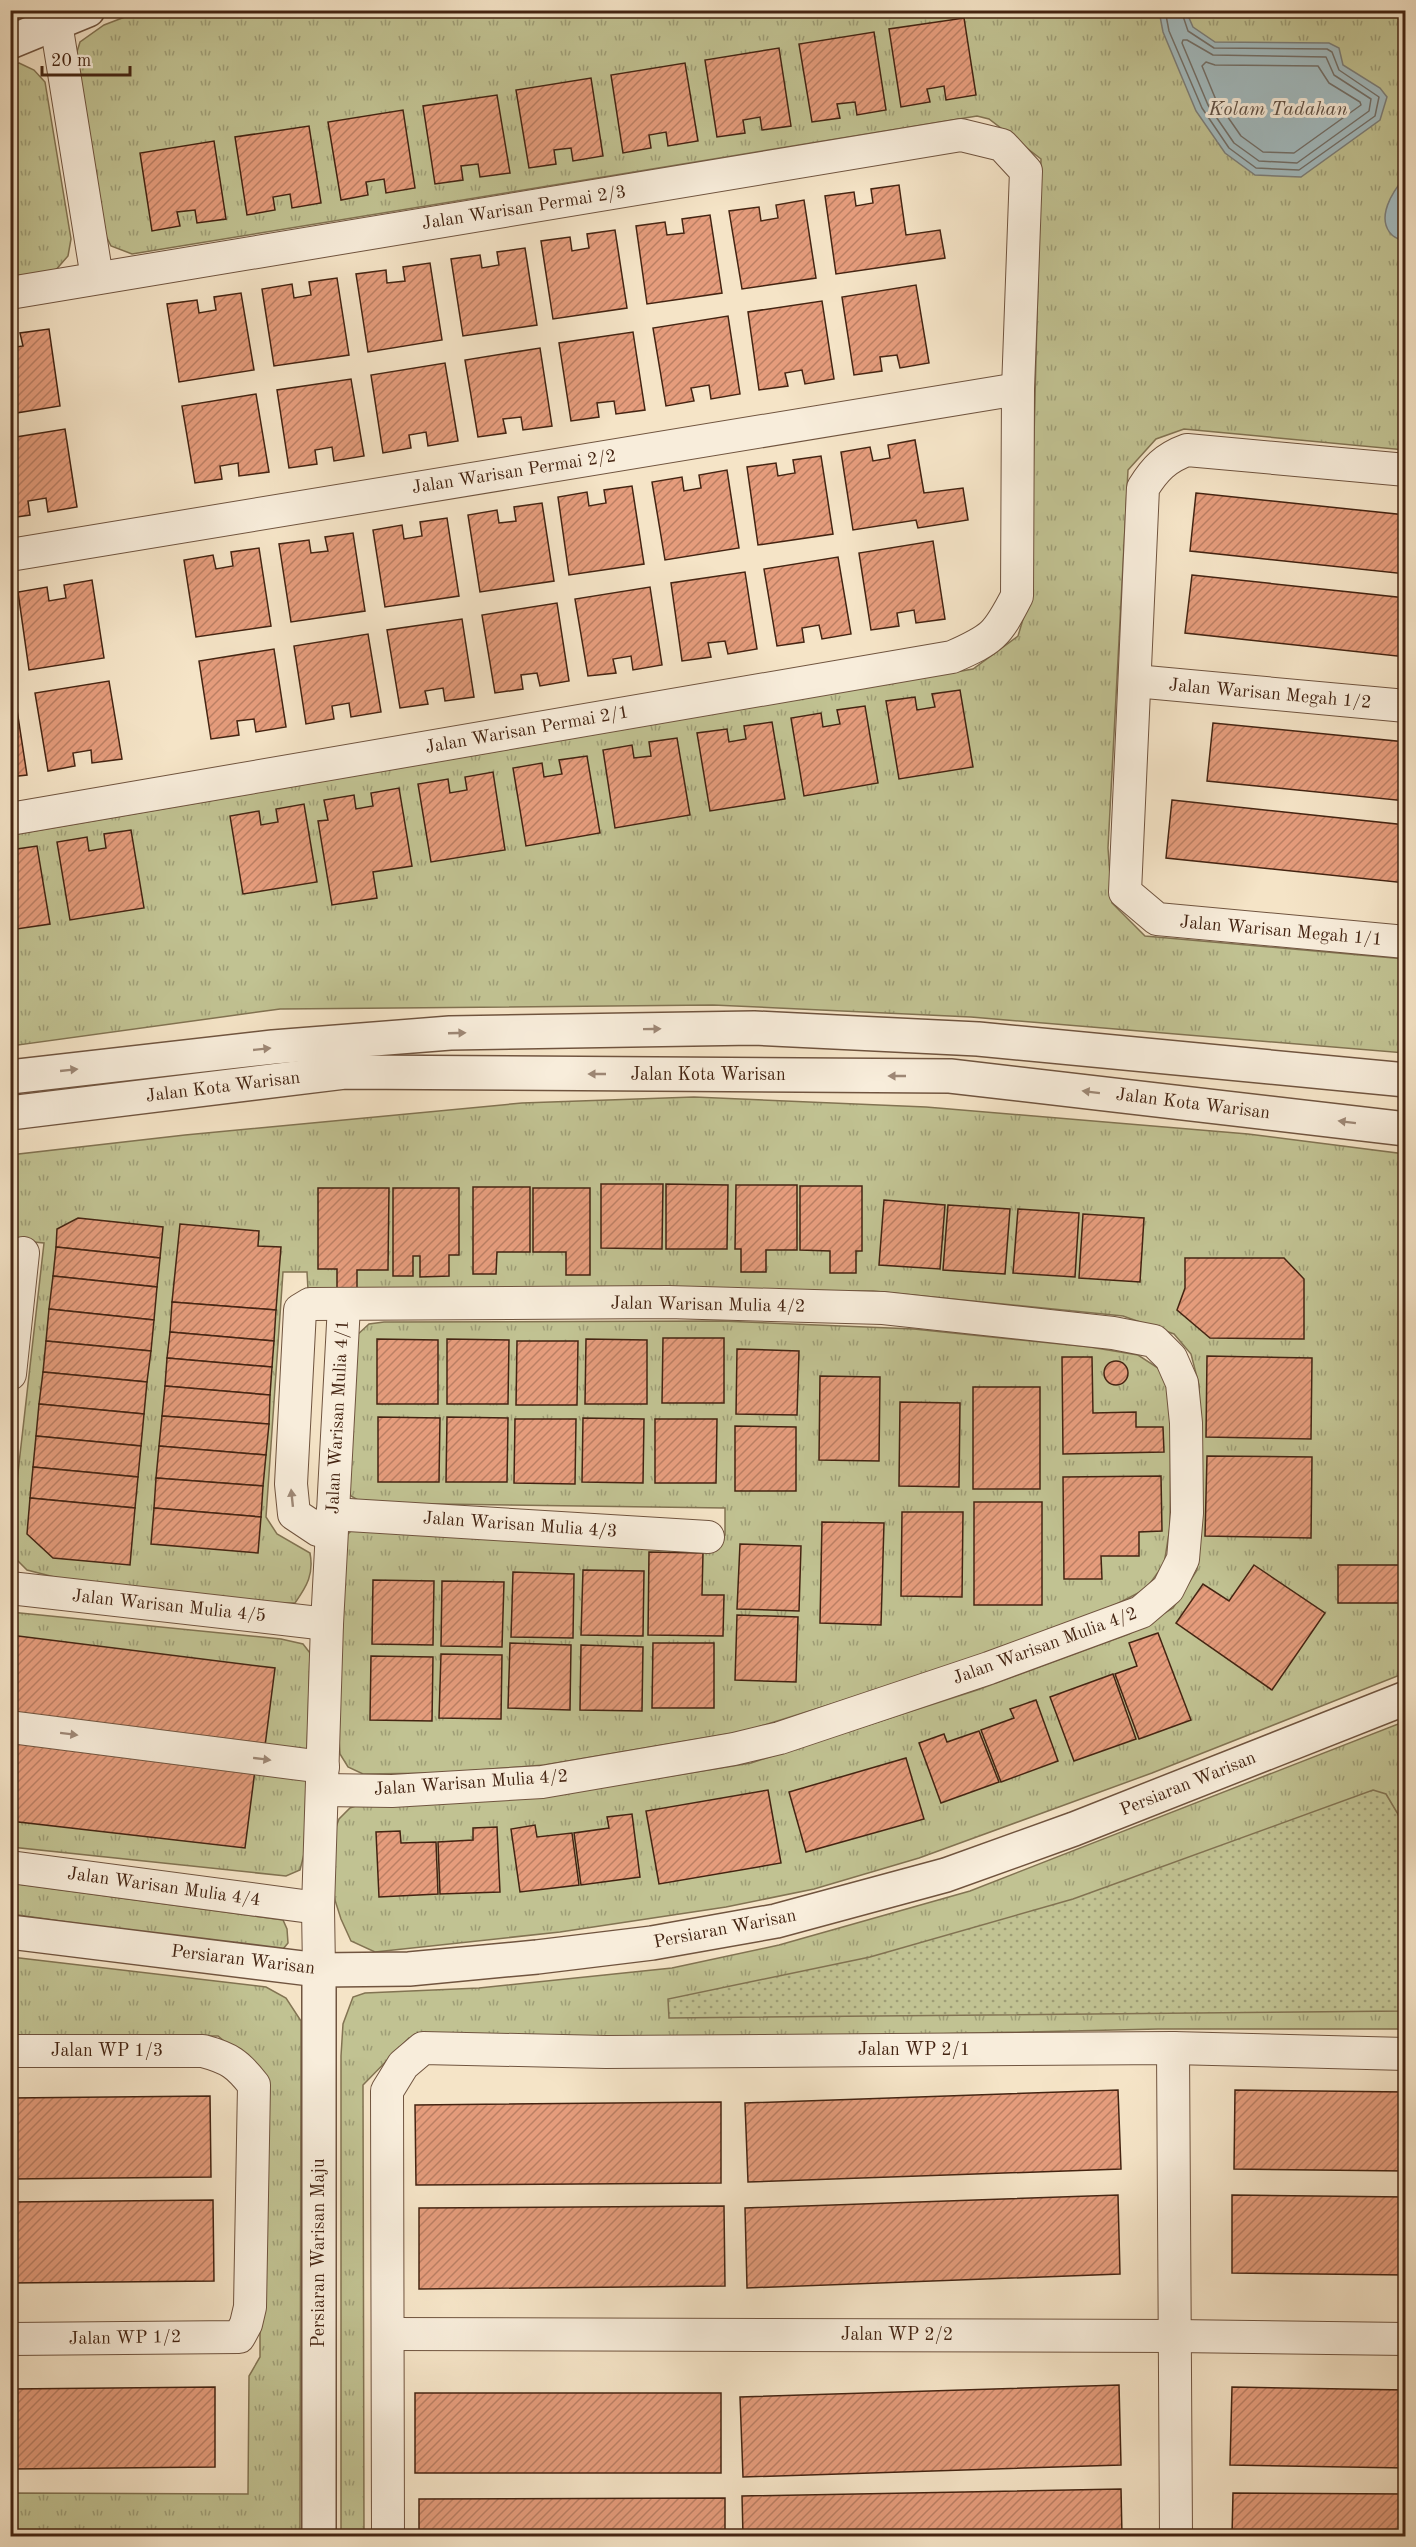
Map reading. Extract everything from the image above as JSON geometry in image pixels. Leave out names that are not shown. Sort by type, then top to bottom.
[{"type":"street","points":[[10,42],[88,10]]},
{"type":"street","points":[[57,22],[97,278]]},
{"type":"street","name":"Jalan Warisan Permai 2/3","points":[[10,293],[961,135],[1002,145],[1026,171],[1018,389]]},
{"type":"street","name":"Jalan Warisan Permai 2/2","points":[[10,555],[1018,389]]},
{"type":"street","name":"Jalan Warisan Permai 2/1","points":[[10,819],[952,657],[984,643],[1002,625],[1017,596],[1018,389]]},
{"type":"street","points":[[1135,681],[1143,488],[1154,470],[1170,456],[1187,450],[1406,470]]},
{"type":"street","name":"Jalan Warisan Megah 1/2","points":[[1135,681],[1406,706]]},
{"type":"street","name":"Jalan Warisan Megah 1/1","points":[[1135,681],[1125,892],[1158,919],[1406,942]]},
{"type":"street","name":"Jalan Kota Warisan","points":[[10,1077],[273,1047],[450,1033],[754,1028],[978,1038],[1406,1080]]},
{"type":"street","name":"Jalan Kota Warisan","points":[[10,1113],[345,1072],[950,1076],[1406,1129]]},
{"type":"street","points":[[10,1374],[23,1253]]},
{"type":"street","name":"Jalan Warisan Mulia 4/2","points":[[10,1727],[392,1791],[542,1782],[644,1766],[780,1738],[989,1668],[1141,1612],[1168,1589],[1183,1559],[1187,1513],[1186,1423],[1182,1383],[1171,1358],[1154,1341],[1113,1333],[883,1308],[668,1302],[344,1305]]},
{"type":"street","name":"Jalan Warisan Mulia 4/1","points":[[319,1970],[318,1908],[327,1624],[344,1305],[310,1304],[300,1310],[294,1388],[291,1484],[294,1514],[318,1530],[332,1524]]},
{"type":"street","name":"Jalan Warisan Mulia 4/3","points":[[332,1524],[708,1537]]},
{"type":"street","name":"Jalan Warisan Mulia 4/5","points":[[10,1588],[327,1624]]},
{"type":"street","name":"Persiaran Warisan","points":[[10,1932],[319,1970],[409,1969],[652,1943],[776,1921],[946,1875],[1074,1829],[1406,1698]]},
{"type":"street","name":"Jalan Warisan Mulia 4/4","points":[[10,1867],[318,1908]]},
{"type":"street","name":"Persiaran Warisan Maju","points":[[319,1970],[319,2536]]},
{"type":"street","name":"Jalan WP 2/1","points":[[389,2334],[387,2091],[403,2065],[423,2048],[618,2052],[1173,2048],[1406,2054]]},
{"type":"street","points":[[1173,2048],[1176,2536]]},
{"type":"street","name":"Jalan WP 1/3","points":[[10,2051],[204,2051],[226,2057],[242,2069],[254,2085],[250,2307],[240,2337]]},
{"type":"street","points":[[388,2536],[389,2334]]},
{"type":"street","name":"Jalan WP 2/2","points":[[389,2334],[1406,2338]]},
{"type":"street","name":"Jalan WP 1/2","points":[[10,2339],[240,2337]]},
{"type":"green space","points":[[143,10],[1405,11],[1405,450],[1184,429],[1156,439],[1128,470],[1108,848],[1112,903],[1145,936],[1405,959],[1405,1053],[971,1017],[713,1005],[280,1009],[11,1046],[11,835],[973,669],[1018,636],[1030,596],[1041,159],[989,119],[977,116],[132,254],[111,246],[100,224],[75,58],[80,42],[104,25]]},
{"type":"green space","points":[[19,63],[34,70],[45,82],[71,239],[68,256],[54,272],[11,279],[10,65]]},
{"type":"green space","points":[[694,1097],[926,1107],[1248,1134],[1405,1154],[1405,1673],[1152,1773],[919,1858],[814,1889],[726,1907],[560,1932],[375,1952],[351,1941],[333,1894],[335,1830],[339,1819],[350,1808],[364,1803],[543,1797],[751,1763],[977,1690],[1129,1634],[1173,1608],[1197,1570],[1199,1385],[1191,1354],[1174,1334],[1123,1316],[873,1291],[308,1290],[307,1272],[283,1272],[266,1517],[277,1534],[310,1553],[311,1567],[308,1580],[295,1603],[273,1603],[66,1580],[27,1570],[12,1555],[11,1534],[44,1243],[11,1240],[10,1155],[185,1135],[522,1103]]},
{"type":"green space","points":[[722,1321],[914,1329],[1090,1347],[1138,1355],[1158,1368],[1167,1385],[1171,1422],[1170,1527],[1164,1564],[1146,1589],[1109,1608],[921,1676],[745,1731],[544,1765],[439,1773],[363,1774],[348,1767],[340,1754],[339,1739],[344,1538],[355,1527],[725,1535],[725,1508],[363,1503],[351,1496],[346,1484],[356,1336],[369,1324],[384,1322]]},
{"type":"green space","points":[[10,1612],[281,1639],[303,1644],[310,1653],[304,1854],[300,1870],[286,1876],[11,1847]]},
{"type":"green space","points":[[1398,1724],[1405,1727],[1405,2029],[1158,2029],[568,2039],[409,2038],[363,2085],[364,2536],[341,2536],[341,2056],[343,2024],[353,1997],[365,1993],[479,1988],[672,1968],[779,1945],[970,1891]]},
{"type":"green space","points":[[1373,1790],[1386,1794],[1405,1826],[1405,2011],[669,2018],[668,1999],[870,1957],[1073,1899]]},
{"type":"green space","points":[[11,1883],[283,1920],[287,1929],[288,1943],[283,1949],[265,1950],[11,1914]]},
{"type":"green space","points":[[11,1957],[266,1987],[286,1998],[301,2021],[300,2536],[11,2536],[11,2493],[248,2494],[249,2376],[260,2357],[260,2071],[218,2036],[11,2036]]},
{"type":"water","name":"Kolam Tadahan","points":[[1159,11],[1186,11],[1193,27],[1215,42],[1329,43],[1339,48],[1343,65],[1380,88],[1387,97],[1380,120],[1301,177],[1255,175],[1225,153],[1196,111],[1163,32]]},
{"type":"water","points":[[1405,177],[1405,242],[1392,235],[1387,228],[1385,213],[1391,197]]},
{"type":"building","points":[[964,18],[976,95],[946,100],[944,86],[927,89],[930,102],[901,107],[889,29]]},
{"type":"building","points":[[874,32],[886,110],[857,115],[855,102],[837,104],[840,118],[812,122],[799,44]]},
{"type":"building","points":[[779,48],[791,126],[762,130],[760,117],[743,120],[745,133],[717,137],[705,60]]},
{"type":"building","points":[[685,63],[698,141],[668,146],[666,132],[649,135],[651,148],[623,153],[611,75]]},
{"type":"building","points":[[591,78],[603,156],[573,161],[571,148],[554,150],[556,164],[529,168],[516,90]]},
{"type":"building","points":[[497,95],[510,173],[480,177],[478,164],[461,166],[463,180],[435,184],[423,106]]},
{"type":"building","points":[[403,110],[415,188],[386,193],[384,179],[366,182],[368,195],[341,200],[328,122]]},
{"type":"building","points":[[309,126],[321,203],[292,208],[290,194],[273,197],[275,210],[247,215],[235,137]]},
{"type":"building","points":[[214,141],[226,219],[197,223],[195,210],[177,212],[180,226],[152,231],[140,153]]},
{"type":"building","points":[[899,185],[906,235],[940,230],[945,258],[836,274],[825,196],[854,192],[856,206],[873,203],[871,189]]},
{"type":"building","points":[[804,200],[816,278],[742,289],[729,211],[759,207],[761,221],[778,218],[776,205]]},
{"type":"building","points":[[710,215],[722,293],[647,304],[636,226],[665,222],[667,235],[684,233],[682,219]]},
{"type":"building","points":[[615,230],[627,308],[553,319],[541,241],[570,237],[572,251],[589,248],[587,234]]},
{"type":"building","points":[[525,248],[537,325],[463,336],[451,259],[480,255],[482,268],[499,265],[497,252]]},
{"type":"building","points":[[430,263],[442,340],[368,352],[356,274],[386,270],[387,283],[405,281],[403,267]]},
{"type":"building","points":[[337,278],[349,355],[274,366],[262,289],[292,284],[294,298],[311,295],[309,282]]},
{"type":"building","points":[[916,285],[929,363],[900,368],[897,355],[880,357],[882,371],[854,375],[842,297]]},
{"type":"building","points":[[241,293],[254,370],[179,382],[167,304],[197,300],[199,313],[216,310],[214,297]]},
{"type":"building","points":[[822,301],[834,379],[805,384],[802,370],[785,373],[788,386],[759,390],[748,312]]},
{"type":"building","points":[[728,316],[740,394],[711,399],[709,385],[691,388],[694,401],[666,406],[653,328]]},
{"type":"building","points":[[49,329],[60,406],[10,414],[10,348],[23,346],[20,333]]},
{"type":"building","points":[[633,332],[645,410],[616,414],[614,401],[597,403],[599,417],[571,421],[559,343]]},
{"type":"building","points":[[540,348],[552,426],[523,430],[521,417],[503,419],[506,433],[478,437],[465,360]]},
{"type":"building","points":[[445,363],[458,441],[428,446],[426,432],[409,435],[411,448],[383,453],[371,375]]},
{"type":"building","points":[[351,379],[364,456],[334,461],[332,447],[315,450],[317,464],[289,468],[277,390]]},
{"type":"building","points":[[256,394],[269,472],[239,476],[238,463],[220,466],[222,479],[195,483],[182,406]]},
{"type":"building","points":[[65,429],[77,507],[48,512],[46,498],[28,501],[30,515],[10,518],[10,438]]},
{"type":"building","points":[[915,440],[924,493],[963,488],[968,520],[918,528],[916,520],[853,530],[841,452],[870,447],[873,461],[890,458],[888,445]]},
{"type":"building","points":[[821,456],[833,534],[758,545],[747,467],[776,463],[778,476],[795,473],[793,460]]},
{"type":"building","points":[[727,470],[739,548],[665,560],[652,482],[682,477],[684,491],[701,488],[699,475]]},
{"type":"building","points":[[632,486],[644,564],[569,575],[558,497],[587,492],[589,506],[606,503],[604,490]]},
{"type":"building","points":[[1196,493],[1406,515],[1406,574],[1190,551]]},
{"type":"building","points":[[542,503],[554,581],[480,592],[468,515],[497,510],[499,523],[516,521],[514,507]]},
{"type":"building","points":[[447,518],[459,596],[385,607],[373,530],[402,525],[404,539],[422,536],[420,522]]},
{"type":"building","points":[[353,533],[365,611],[291,622],[279,544],[309,540],[311,553],[328,551],[325,537]]},
{"type":"building","points":[[933,541],[945,619],[916,623],[914,610],[897,613],[899,626],[871,630],[859,553]]},
{"type":"building","points":[[259,548],[271,626],[196,637],[184,560],[213,555],[216,569],[233,566],[231,552]]},
{"type":"building","points":[[838,557],[851,634],[822,639],[819,625],[802,628],[804,642],[777,646],[764,569]]},
{"type":"building","points":[[745,572],[757,649],[728,654],[725,641],[708,643],[711,657],[682,661],[671,583]]},
{"type":"building","points":[[1192,575],[1406,598],[1406,657],[1185,633]]},
{"type":"building","points":[[92,580],[104,658],[29,670],[18,592],[47,587],[49,601],[66,598],[64,585]]},
{"type":"building","points":[[650,587],[662,665],[633,670],[631,656],[613,659],[616,673],[588,676],[575,599]]},
{"type":"building","points":[[557,603],[569,681],[540,686],[537,673],[521,675],[523,689],[495,693],[482,615]]},
{"type":"building","points":[[462,619],[474,697],[445,701],[443,688],[425,691],[428,704],[400,708],[387,630]]},
{"type":"building","points":[[368,634],[381,712],[351,717],[349,703],[332,706],[334,719],[306,724],[294,646]]},
{"type":"building","points":[[274,649],[286,727],[256,732],[254,719],[237,721],[239,735],[211,739],[199,661]]},
{"type":"building","points":[[109,681],[122,759],[92,763],[91,750],[73,753],[75,766],[48,771],[35,693]]},
{"type":"building","points":[[960,690],[973,767],[899,779],[886,701],[915,697],[917,710],[935,707],[932,694]]},
{"type":"building","points":[[10,697],[15,697],[27,775],[10,777]]},
{"type":"building","points":[[865,706],[878,783],[804,796],[791,718],[821,713],[823,727],[840,724],[837,710]]},
{"type":"building","points":[[772,722],[785,799],[710,811],[697,733],[727,729],[729,742],[746,739],[744,726]]},
{"type":"building","points":[[1213,723],[1406,742],[1406,801],[1207,781]]},
{"type":"building","points":[[677,738],[690,815],[615,828],[603,750],[632,745],[634,758],[651,756],[649,742]]},
{"type":"building","points":[[587,756],[600,833],[526,846],[513,768],[542,763],[544,777],[562,774],[559,760]]},
{"type":"building","points":[[493,772],[505,850],[431,862],[418,784],[448,779],[450,793],[467,790],[465,777]]},
{"type":"building","points":[[399,788],[412,866],[373,872],[377,898],[332,905],[318,821],[328,820],[324,800],[354,795],[356,809],[373,806],[371,793]]},
{"type":"building","points":[[1172,800],[1406,825],[1406,883],[1166,858]]},
{"type":"building","points":[[304,804],[317,882],[243,894],[230,816],[259,811],[261,825],[278,822],[276,809]]},
{"type":"building","points":[[131,830],[144,908],[70,920],[57,842],[87,837],[89,851],[106,848],[104,834]]},
{"type":"building","points":[[37,846],[50,924],[10,930],[10,850]]},
{"type":"building","points":[[601,1184],[663,1184],[662,1249],[601,1248]]},
{"type":"building","points":[[666,1184],[728,1185],[727,1249],[666,1249]]},
{"type":"building","points":[[736,1185],[797,1185],[797,1250],[766,1250],[766,1272],[741,1272],[741,1249],[735,1249]]},
{"type":"building","points":[[800,1186],[862,1186],[862,1251],[856,1251],[856,1273],[830,1273],[830,1251],[800,1250]]},
{"type":"building","points":[[473,1187],[530,1187],[530,1252],[497,1252],[496,1274],[473,1274]]},
{"type":"building","points":[[318,1188],[389,1188],[388,1270],[357,1270],[357,1292],[337,1292],[337,1269],[318,1269]]},
{"type":"building","points":[[393,1188],[459,1188],[459,1255],[449,1255],[449,1276],[420,1277],[420,1256],[413,1256],[413,1276],[393,1276]]},
{"type":"building","points":[[533,1188],[590,1188],[590,1275],[566,1275],[566,1252],[533,1252]]},
{"type":"building","points":[[884,1200],[945,1205],[940,1269],[879,1265]]},
{"type":"building","points":[[948,1205],[1010,1209],[1005,1274],[943,1270]]},
{"type":"building","points":[[1018,1209],[1079,1213],[1075,1277],[1013,1273]]},
{"type":"building","points":[[1083,1214],[1144,1218],[1140,1282],[1079,1278]]},
{"type":"building","points":[[78,1218],[163,1227],[160,1258],[56,1247],[57,1229]]},
{"type":"building","points":[[180,1224],[259,1231],[258,1246],[281,1247],[276,1310],[172,1302]]},
{"type":"building","points":[[56,1247],[160,1258],[157,1287],[53,1276]]},
{"type":"building","points":[[1185,1258],[1284,1258],[1304,1279],[1304,1339],[1210,1338],[1177,1310],[1185,1288]]},
{"type":"building","points":[[53,1276],[157,1287],[154,1320],[49,1309]]},
{"type":"building","points":[[172,1302],[276,1310],[274,1341],[170,1332]]},
{"type":"building","points":[[49,1309],[154,1320],[151,1351],[46,1341]]},
{"type":"building","points":[[170,1332],[274,1341],[272,1367],[167,1358]]},
{"type":"building","points":[[663,1338],[724,1338],[724,1403],[662,1403]]},
{"type":"building","points":[[377,1339],[438,1340],[438,1404],[377,1404]]},
{"type":"building","points":[[447,1339],[509,1340],[508,1404],[447,1404]]},
{"type":"building","points":[[586,1339],[647,1340],[647,1404],[585,1404]]},
{"type":"building","points":[[46,1341],[151,1351],[147,1382],[43,1372]]},
{"type":"building","points":[[517,1341],[578,1341],[577,1405],[516,1405]]},
{"type":"building","points":[[737,1349],[799,1351],[797,1415],[736,1414]]},
{"type":"building","points":[[1207,1356],[1312,1358],[1311,1439],[1206,1437]]},
{"type":"building","points":[[1062,1357],[1092,1357],[1093,1413],[1136,1412],[1136,1427],[1163,1427],[1164,1452],[1063,1454]]},
{"type":"building","points":[[167,1358],[272,1367],[270,1395],[165,1386]]},
{"type":"building","points":[[1116,1361],[1121,1362],[1127,1368],[1127,1378],[1121,1384],[1116,1385],[1111,1384],[1105,1378],[1104,1373],[1105,1368],[1111,1362]]},
{"type":"building","points":[[43,1372],[147,1382],[144,1414],[39,1404]]},
{"type":"building","points":[[820,1376],[880,1377],[879,1461],[819,1460]]},
{"type":"building","points":[[165,1386],[270,1395],[269,1424],[162,1416]]},
{"type":"building","points":[[973,1387],[1040,1387],[1040,1489],[973,1489]]},
{"type":"building","points":[[900,1402],[960,1403],[959,1487],[899,1486]]},
{"type":"building","points":[[39,1404],[144,1414],[141,1446],[36,1436]]},
{"type":"building","points":[[162,1416],[269,1424],[266,1455],[159,1446]]},
{"type":"building","points":[[378,1417],[440,1418],[439,1482],[378,1482]]},
{"type":"building","points":[[447,1417],[508,1418],[507,1482],[446,1482]]},
{"type":"building","points":[[583,1418],[644,1419],[643,1483],[582,1482]]},
{"type":"building","points":[[515,1419],[576,1419],[575,1484],[514,1483]]},
{"type":"building","points":[[655,1419],[717,1419],[716,1483],[655,1483]]},
{"type":"building","points":[[735,1426],[796,1427],[796,1491],[735,1491]]},
{"type":"building","points":[[36,1436],[141,1446],[138,1477],[33,1467]]},
{"type":"building","points":[[159,1446],[266,1455],[263,1486],[156,1478]]},
{"type":"building","points":[[1207,1456],[1312,1457],[1311,1538],[1205,1536]]},
{"type":"building","points":[[33,1467],[138,1477],[135,1508],[30,1498]]},
{"type":"building","points":[[1161,1476],[1162,1531],[1139,1532],[1139,1556],[1101,1556],[1102,1579],[1064,1579],[1063,1477]]},
{"type":"building","points":[[156,1478],[263,1486],[261,1517],[154,1508]]},
{"type":"building","points":[[30,1498],[135,1508],[130,1565],[53,1558],[27,1534]]},
{"type":"building","points":[[974,1502],[1042,1502],[1042,1605],[974,1605]]},
{"type":"building","points":[[154,1508],[261,1517],[258,1553],[151,1544]]},
{"type":"building","points":[[902,1512],[963,1512],[962,1597],[901,1596]]},
{"type":"building","points":[[822,1522],[884,1523],[881,1625],[820,1623]]},
{"type":"building","points":[[740,1544],[801,1546],[799,1611],[737,1609]]},
{"type":"building","points":[[649,1552],[703,1553],[702,1595],[724,1595],[723,1636],[648,1635]]},
{"type":"building","points":[[1254,1565],[1325,1613],[1272,1690],[1176,1623],[1203,1584],[1229,1601]]},
{"type":"building","points":[[1338,1565],[1400,1565],[1400,1603],[1338,1603]]},
{"type":"building","points":[[583,1570],[644,1571],[643,1636],[581,1635]]},
{"type":"building","points":[[513,1572],[574,1574],[573,1638],[511,1637]]},
{"type":"building","points":[[373,1580],[434,1581],[433,1645],[372,1644]]},
{"type":"building","points":[[442,1581],[504,1582],[502,1647],[441,1646]]},
{"type":"building","points":[[737,1615],[798,1617],[796,1682],[735,1680]]},
{"type":"building","points":[[1158,1633],[1191,1720],[1139,1739],[1115,1674],[1137,1666],[1129,1643]]},
{"type":"building","points":[[10,1635],[275,1668],[265,1746],[10,1714]]},
{"type":"building","points":[[510,1643],[571,1645],[570,1710],[508,1708]]},
{"type":"building","points":[[653,1643],[714,1643],[714,1708],[652,1708]]},
{"type":"building","points":[[581,1645],[643,1647],[642,1711],[580,1710]]},
{"type":"building","points":[[441,1654],[502,1655],[501,1719],[439,1718]]},
{"type":"building","points":[[371,1656],[433,1657],[432,1721],[370,1720]]},
{"type":"building","points":[[1113,1674],[1136,1739],[1074,1761],[1050,1697]]},
{"type":"building","points":[[1036,1700],[1058,1761],[1001,1782],[981,1730],[1014,1718],[1010,1709]]},
{"type":"building","points":[[979,1731],[999,1782],[941,1803],[919,1743],[944,1734],[947,1742]]},
{"type":"building","points":[[10,1742],[255,1770],[245,1848],[10,1821]]},
{"type":"building","points":[[906,1758],[924,1819],[806,1852],[789,1792]]},
{"type":"building","points":[[768,1790],[781,1863],[659,1884],[646,1811]]},
{"type":"building","points":[[632,1814],[640,1877],[581,1885],[574,1833],[609,1828],[607,1817]]},
{"type":"building","points":[[535,1825],[537,1837],[572,1833],[579,1885],[520,1892],[511,1829]]},
{"type":"building","points":[[497,1827],[500,1892],[440,1894],[438,1842],[473,1840],[473,1828]]},
{"type":"building","points":[[400,1831],[401,1843],[436,1842],[438,1894],[379,1897],[376,1832]]},
{"type":"building","points":[[1118,2090],[1121,2169],[748,2182],[745,2103]]},
{"type":"building","points":[[1235,2090],[1406,2092],[1406,2171],[1234,2169]]},
{"type":"building","points":[[210,2096],[211,2177],[10,2179],[10,2098]]},
{"type":"building","points":[[721,2102],[721,2183],[416,2185],[415,2105]]},
{"type":"building","points":[[1118,2195],[1120,2274],[747,2288],[745,2208]]},
{"type":"building","points":[[1232,2195],[1406,2197],[1406,2275],[1232,2273]]},
{"type":"building","points":[[213,2200],[214,2281],[10,2283],[10,2202]]},
{"type":"building","points":[[724,2206],[725,2286],[419,2289],[419,2208]]},
{"type":"building","points":[[1119,2385],[1121,2465],[743,2477],[740,2397]]},
{"type":"building","points":[[215,2387],[215,2467],[10,2469],[10,2389]]},
{"type":"building","points":[[1232,2387],[1406,2390],[1406,2468],[1230,2465]]},
{"type":"building","points":[[415,2393],[721,2393],[721,2473],[415,2473]]},
{"type":"building","points":[[1121,2489],[1122,2536],[743,2536],[742,2496]]},
{"type":"building","points":[[1233,2493],[1406,2494],[1406,2536],[1232,2536]]},
{"type":"building","points":[[725,2498],[725,2536],[419,2536],[419,2499]]}]
